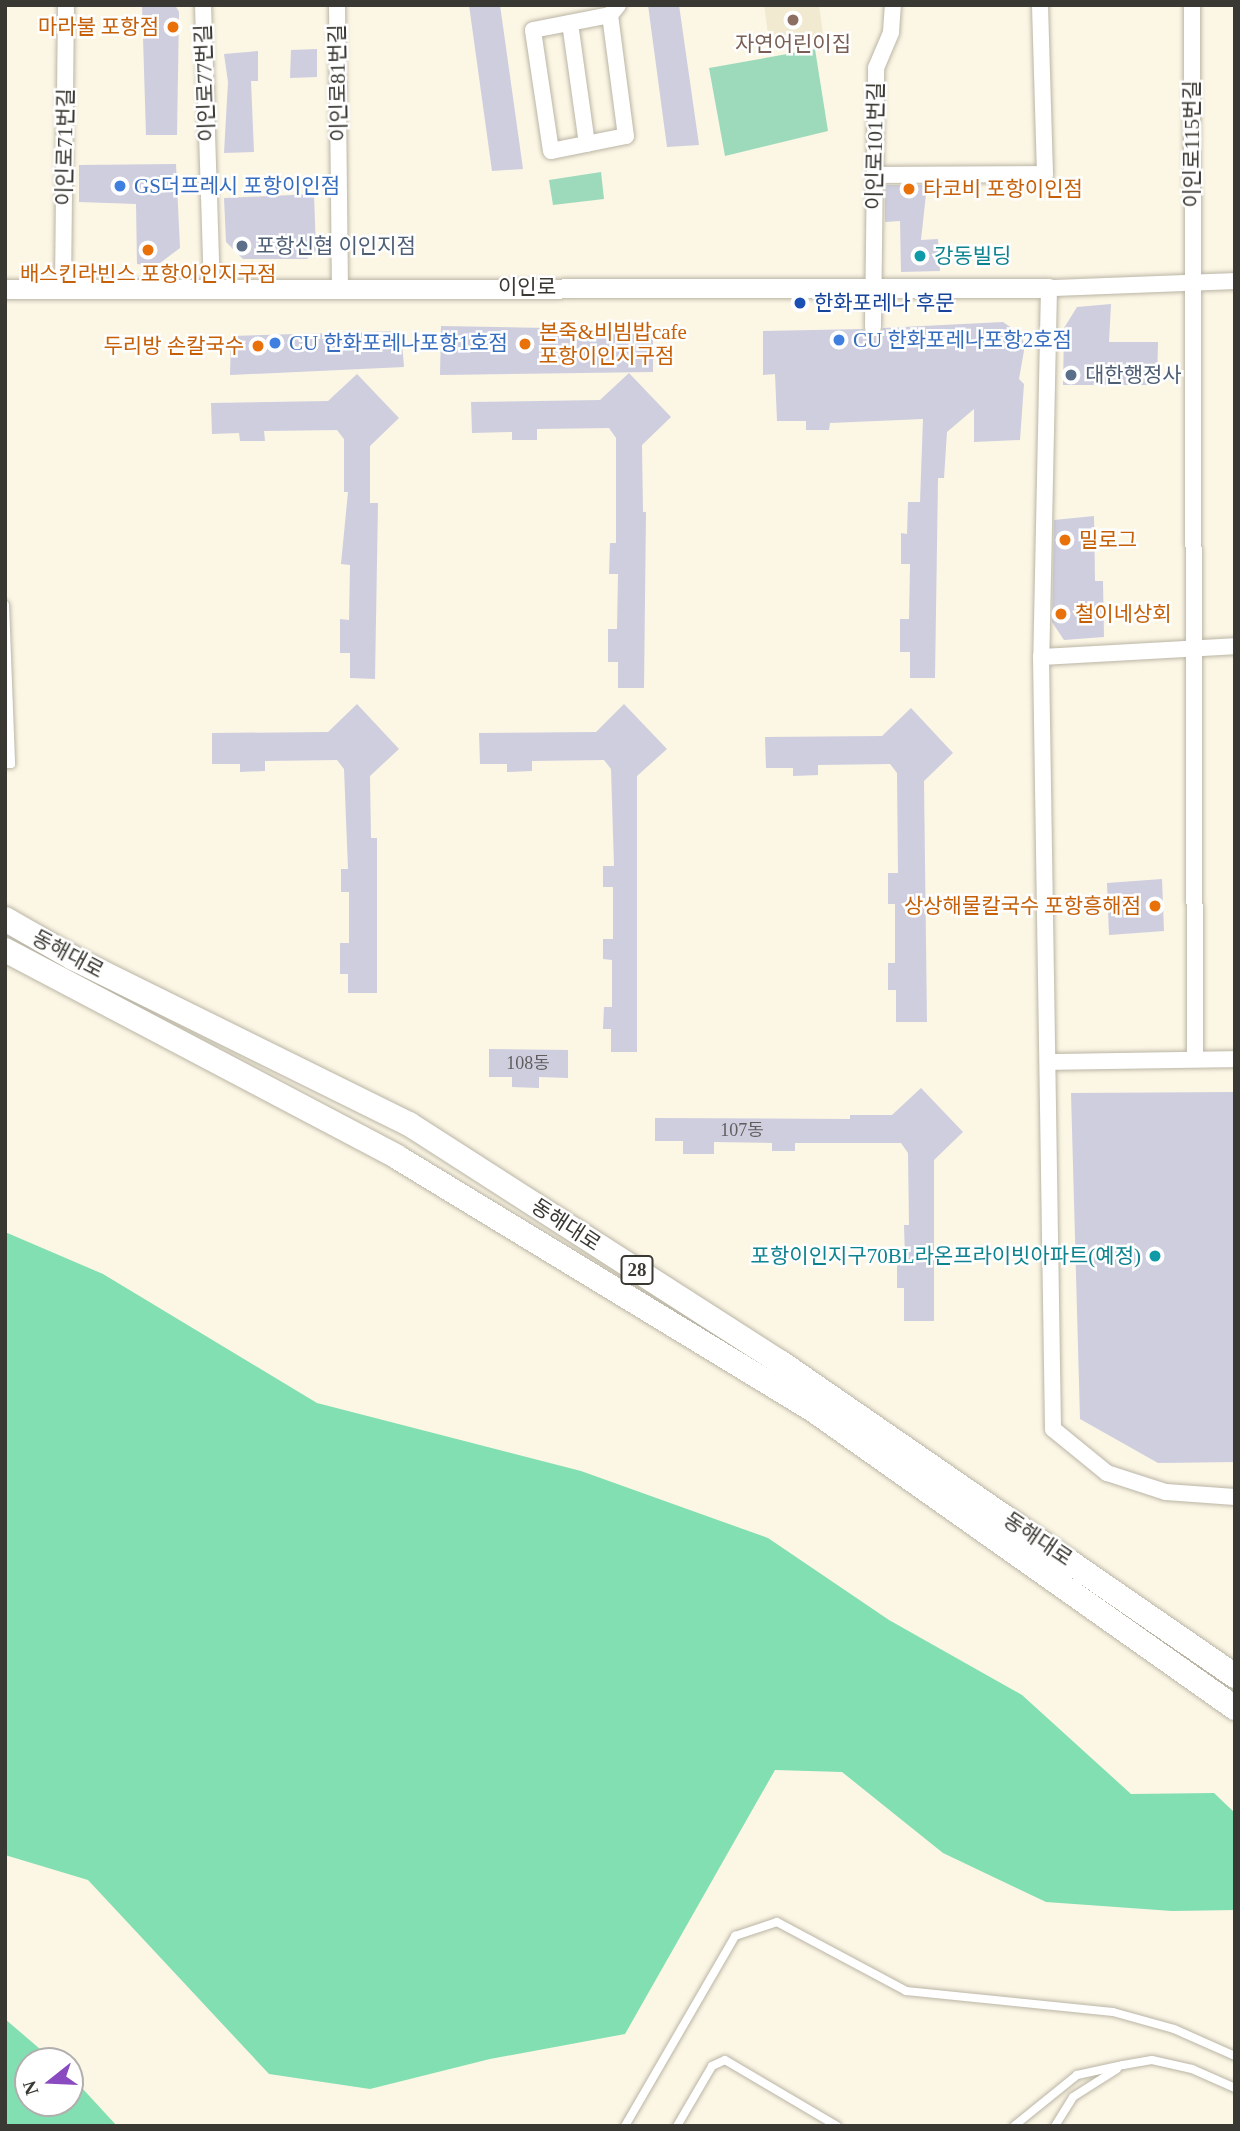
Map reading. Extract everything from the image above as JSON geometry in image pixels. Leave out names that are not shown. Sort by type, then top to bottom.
[{"type":"main road","name":"동해대로","points":[[5,919],[73,958],[409,1124],[780,1362],[1235,1676]]},
{"type":"main road","points":[[5,950],[397,1157],[816,1412],[1235,1708]]},
{"type":"street","name":"이인로71번길","points":[[63,288],[66,5]]},
{"type":"street","name":"이인로77번길","points":[[203,5],[212,286]]},
{"type":"street","name":"이인로81번길","points":[[337,5],[340,286]]},
{"type":"street","name":"이인로101번길","points":[[873,327],[876,68],[891,32],[894,5]]},
{"type":"street","points":[[875,175],[1045,174],[1040,5]]},
{"type":"street","name":"이인로115번길","points":[[1192,5],[1195,1059]]},
{"type":"street","points":[[614,10],[626,136],[551,151],[533,30],[614,10]]},
{"type":"street","points":[[570,23],[587,144]]},
{"type":"street","points":[[1235,281],[1049,288],[1041,657],[1053,1429],[1108,1473],[1166,1492],[1235,1497]]},
{"type":"street","name":"이인로","points":[[5,289],[212,286],[1049,288]]},
{"type":"street","points":[[1041,657],[1235,646]]},
{"type":"street","points":[[1049,1062],[1235,1059]]},
{"type":"lane","points":[[5,605],[11,764],[5,764]]},
{"type":"lane","points":[[625,2126],[735,1936],[777,1922],[906,1991],[1113,2012],[1174,2029],[1235,2056]]},
{"type":"lane","points":[[677,2126],[712,2066],[725,2060],[837,2126]]},
{"type":"lane","points":[[1014,2126],[1077,2075],[1152,2060],[1192,2069],[1235,2088]]},
{"type":"lane","points":[[1055,2126],[1073,2097],[1123,2065]]},
{"type":"shaded area","points":[[764,5],[819,5],[824,41],[770,49]]},
{"type":"green space","points":[[815,49],[828,131],[725,156],[709,68]]},
{"type":"green space","points":[[601,172],[604,199],[553,205],[549,180]]},
{"type":"green space","points":[[5,1232],[103,1274],[317,1403],[581,1471],[768,1538],[889,1620],[1022,1695],[1131,1794],[1214,1793],[1235,1813],[1235,1910],[1172,1911],[1046,1902],[943,1853],[842,1772],[775,1770],[625,2034],[490,2059],[370,2089],[269,2074],[88,1880],[5,1855]]},
{"type":"green space","points":[[5,2019],[38,2047],[14,2047],[14,2117],[84,2117],[84,2090],[117,2126],[5,2126]]},
{"type":"building","points":[[142,5],[175,5],[179,12],[177,135],[146,135]]},
{"type":"building","points":[[469,5],[500,5],[523,169],[492,171]]},
{"type":"building","points":[[648,5],[679,5],[699,145],[667,147]]},
{"type":"building","points":[[317,49],[317,77],[290,78],[291,50]]},
{"type":"building","points":[[258,51],[258,81],[251,81],[254,152],[224,153],[228,82],[224,54]]},
{"type":"building","points":[[176,164],[180,248],[156,266],[137,264],[136,204],[79,202],[79,165]]},
{"type":"building","points":[[885,185],[927,185],[921,240],[938,239],[940,271],[901,272],[900,221],[885,222]]},
{"type":"building","points":[[314,194],[316,251],[307,259],[243,259],[226,242],[224,198]]},
{"type":"building","points":[[1111,304],[1109,342],[1158,342],[1157,385],[1063,385],[1064,328],[1077,307]]},
{"type":"building","points":[[1003,322],[1020,334],[1025,345],[1019,379],[1024,384],[1020,440],[974,442],[974,409],[947,432],[944,478],[938,478],[935,678],[910,678],[910,652],[900,652],[900,619],[909,619],[910,564],[901,564],[901,533],[907,534],[908,502],[920,502],[923,419],[830,423],[829,430],[806,430],[806,421],[777,421],[775,374],[763,375],[763,331],[863,329],[874,337],[883,328]]},
{"type":"building","points":[[441,326],[653,330],[653,372],[440,375]]},
{"type":"building","points":[[401,331],[404,367],[230,375],[231,336]]},
{"type":"building","points":[[629,373],[671,417],[642,445],[643,512],[646,512],[644,688],[618,688],[618,662],[608,662],[608,629],[617,629],[618,574],[609,574],[610,543],[616,543],[616,438],[609,428],[537,429],[537,440],[512,440],[512,432],[472,433],[471,402],[600,400]]},
{"type":"building","points":[[357,374],[399,418],[370,446],[370,503],[378,503],[375,679],[350,678],[350,653],[340,653],[340,619],[349,620],[350,565],[341,564],[348,492],[344,492],[344,439],[337,430],[264,431],[265,441],[240,441],[239,433],[212,434],[211,403],[328,401]]},
{"type":"building","points":[[1094,516],[1095,581],[1103,581],[1104,637],[1064,640],[1052,622],[1054,520]]},
{"type":"building","points":[[357,704],[399,749],[370,776],[371,838],[377,838],[377,993],[348,993],[348,974],[340,974],[340,943],[349,943],[349,892],[341,892],[341,869],[348,869],[344,769],[337,760],[265,761],[265,771],[240,772],[240,764],[212,764],[212,733],[328,732]]},
{"type":"building","points":[[624,704],[667,749],[637,776],[637,1052],[611,1052],[611,1029],[603,1029],[604,1007],[612,1007],[612,960],[603,959],[603,939],[613,939],[613,887],[603,887],[603,866],[614,866],[611,769],[604,760],[532,761],[532,771],[507,772],[507,764],[480,764],[479,733],[596,732]]},
{"type":"building","points":[[911,708],[953,753],[924,781],[927,1022],[896,1022],[896,990],[888,990],[888,963],[895,963],[895,904],[888,904],[888,873],[898,873],[897,773],[890,764],[818,765],[818,775],[793,776],[793,768],[766,768],[765,737],[882,736]]},
{"type":"building","points":[[1162,879],[1164,931],[1109,935],[1107,883]]},
{"type":"building","points":[[489,1049],[568,1050],[568,1078],[539,1077],[539,1088],[512,1087],[512,1077],[489,1077]]},
{"type":"building","points":[[921,1088],[963,1132],[934,1160],[934,1321],[904,1321],[904,1288],[897,1288],[897,1258],[905,1258],[904,1225],[909,1225],[908,1153],[901,1143],[795,1143],[795,1151],[772,1151],[772,1143],[714,1142],[714,1154],[683,1154],[683,1141],[655,1141],[655,1118],[850,1119],[850,1115],[892,1115]]},
{"type":"building","name":"포항이인지구70BL라온프라이빗아파트(예정)","points":[[1235,1092],[1235,1462],[1158,1463],[1080,1419],[1071,1093]]},
{"type":"place","name":"자연어린이집","points":[[793,20]]},
{"type":"place","name":"마라불 포항점","points":[[173,27]]},
{"type":"place","name":"GS더프레시 포항이인점","points":[[120,186]]},
{"type":"place","name":"타코비 포항이인점","points":[[909,189]]},
{"type":"place","name":"포항신협 이인지점","points":[[242,246]]},
{"type":"place","name":"배스킨라빈스 포항이인지구점","points":[[148,250]]},
{"type":"place","name":"강동빌딩","points":[[920,256]]},
{"type":"place","name":"한화포레나 후문","points":[[800,303]]},
{"type":"place","name":"CU 한화포레나포항2호점","points":[[839,340]]},
{"type":"place","name":"CU 한화포레나포항1호점","points":[[275,343]]},
{"type":"place","name":"본죽&비빔밥cafe 포항이인지구점","points":[[525,344]]},
{"type":"place","name":"두리방 손칼국수","points":[[258,346]]},
{"type":"place","name":"대한행정사","points":[[1071,375]]},
{"type":"place","name":"밀로그","points":[[1065,540]]},
{"type":"place","name":"철이네상회","points":[[1061,614]]},
{"type":"place","name":"상상해물칼국수 포항흥해점","points":[[1155,906]]},
{"type":"place","name":"포항이인지구70BL라온프라이빗아파트(예정)","points":[[1155,1256]]}]
